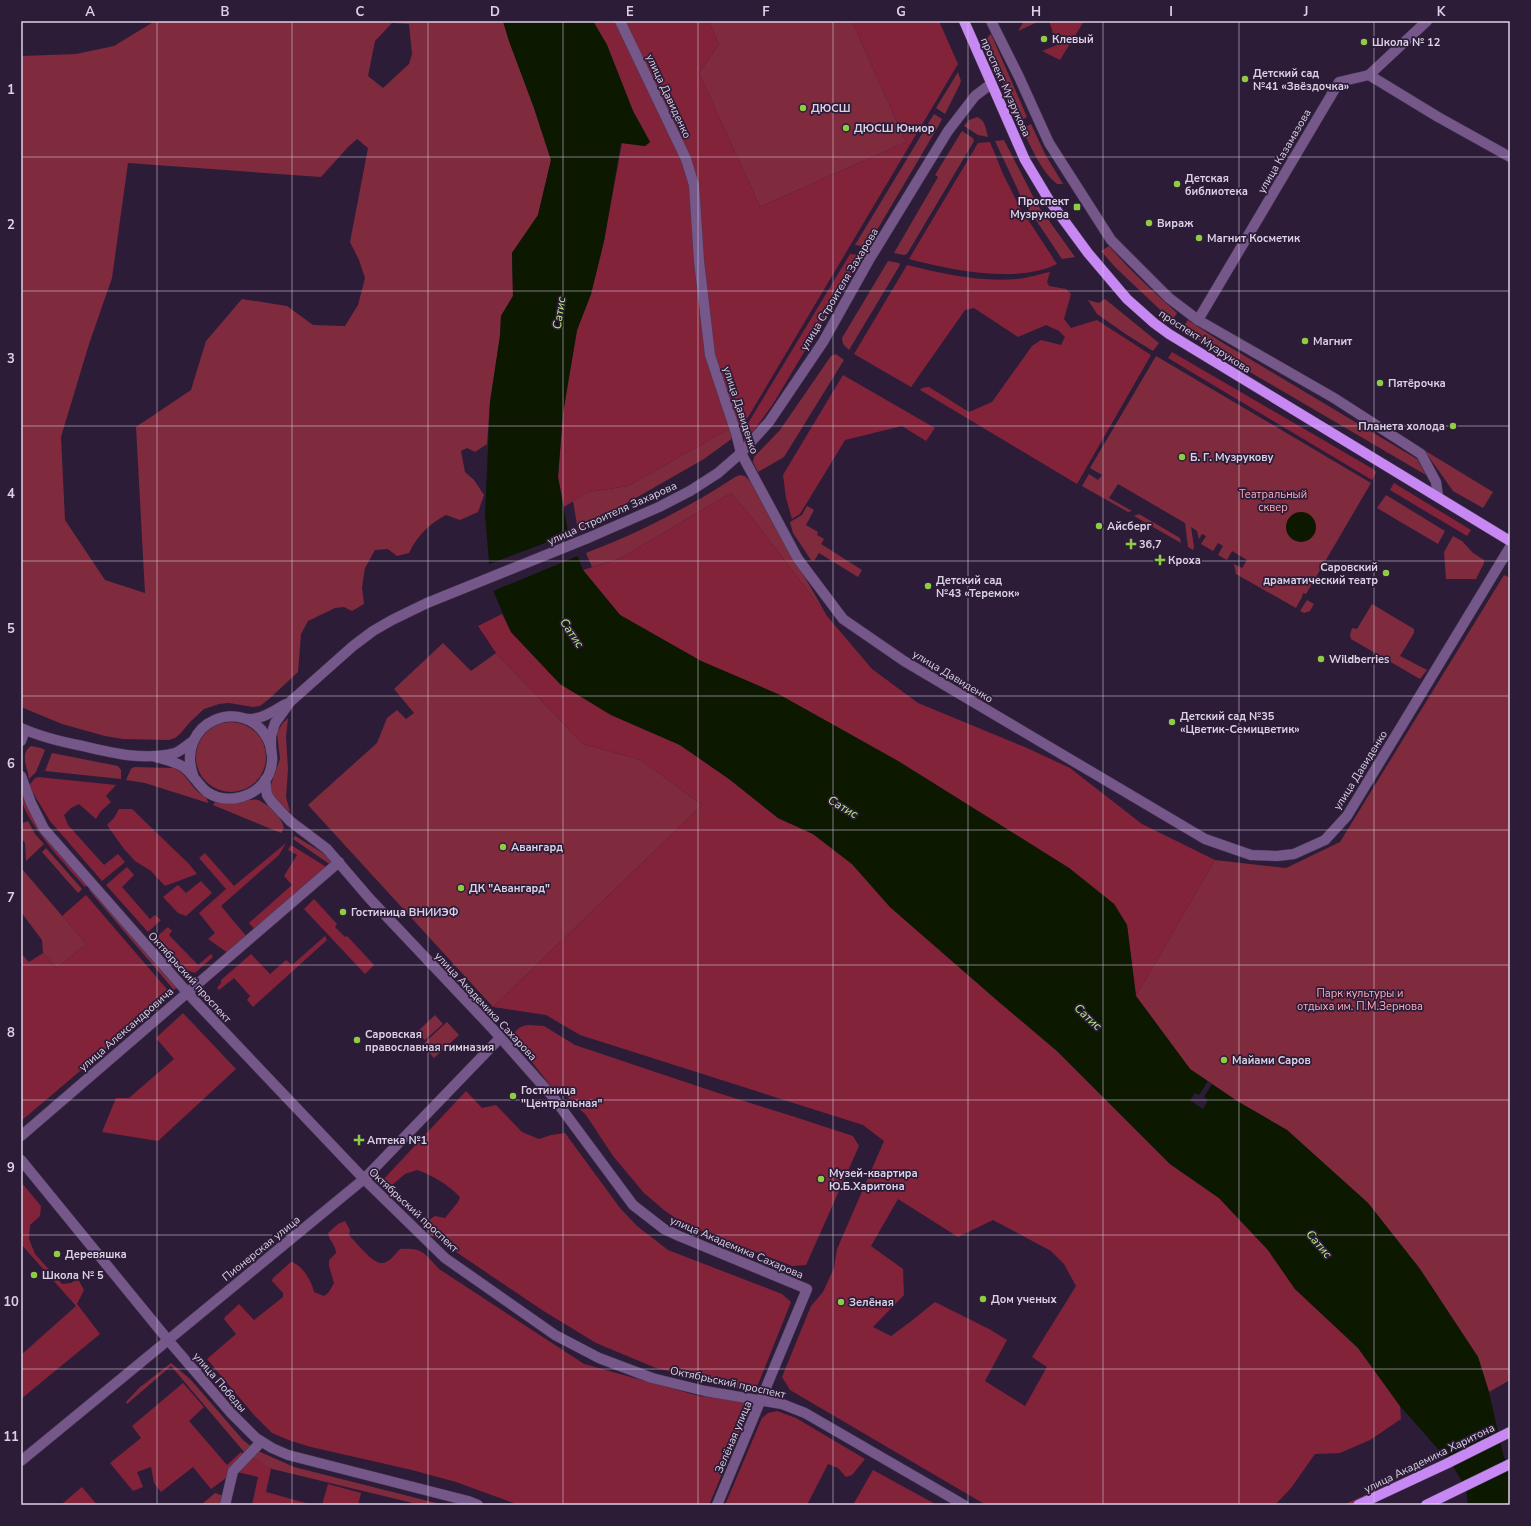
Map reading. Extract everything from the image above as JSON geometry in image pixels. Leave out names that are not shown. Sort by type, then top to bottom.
[{"type":"main road","name":"проспект Музрукова","points":[[964,21],[1025,160],[1049,200],[1088,253],[1127,299],[1154,323],[1176,339],[1438,496],[1510,541]]},
{"type":"main road","name":"улица Академика Харитона","points":[[1358,1505],[1510,1432]]},
{"type":"main road","points":[[1426,1505],[1510,1464]]},
{"type":"street","name":"улица Давиденко","points":[[620,21],[686,159],[694,185],[699,261],[710,355],[736,433],[741,453],[791,549],[843,619],[904,661],[1205,839],[1251,855],[1260,856],[1294,854],[1324,840],[1347,816],[1510,547]]},
{"type":"street","points":[[991,21],[1048,143],[1111,240],[1169,298],[1198,320],[1334,398],[1421,454],[1436,482],[1438,496]]},
{"type":"street","name":"улица Казамазова","points":[[1198,320],[1339,82],[1369,75],[1427,21]]},
{"type":"street","points":[[1369,75],[1438,117],[1510,157]]},
{"type":"street","name":"улица Строителя Захарова","points":[[241,718],[258,718],[269,714],[290,702],[353,646],[373,631],[422,605],[588,538],[659,507],[690,491],[718,473],[741,453],[770,422],[823,342],[869,260],[948,131],[975,96],[991,84]]},
{"type":"street","name":"улица Строителя Захарова","points":[[271,751],[271,736],[275,723],[290,702]]},
{"type":"street","name":"улица Академика Сахарова","points":[[23,729],[52,740],[127,755],[153,756],[178,751],[193,741],[202,728],[216,719],[233,716],[255,724],[261,730],[269,743],[271,751],[270,769],[265,780],[267,795],[272,802],[290,821],[328,849],[370,899],[529,1070],[553,1097],[633,1205],[664,1229],[807,1289]]},
{"type":"street","points":[[21,741],[23,729]]},
{"type":"street","points":[[193,741],[190,750],[190,760],[194,778]]},
{"type":"street","name":"улица Академика Сахарова","points":[[153,756],[182,766],[200,786],[207,792],[216,796],[235,799],[258,796],[272,802]]},
{"type":"street","name":"Октябрьский проспект","points":[[21,776],[31,803],[44,829],[187,992],[364,1180],[445,1258],[555,1335],[599,1358],[652,1378],[705,1391],[782,1404],[805,1413],[964,1505]]},
{"type":"street","points":[[244,797],[256,790],[265,780]]},
{"type":"street","name":"улица Александровича","points":[[21,1136],[339,862]]},
{"type":"street","name":"Пионерская улица","points":[[21,1461],[364,1180],[500,1038]]},
{"type":"street","name":"улица Победы","points":[[21,1160],[168,1340],[231,1413],[261,1442],[288,1455],[468,1501],[478,1505]]},
{"type":"street","name":"Зелёная улица","points":[[717,1505],[807,1289]]},
{"type":"street","points":[[224,1505],[233,1471],[261,1442]]},
{"type":"green space","points":[[155,21],[503,21],[551,160],[538,215],[512,253],[513,296],[501,316],[500,336],[490,402],[487,444],[475,452],[467,448],[461,451],[465,472],[474,480],[484,495],[478,512],[460,520],[446,515],[429,526],[420,536],[409,553],[397,556],[388,549],[375,550],[365,568],[362,587],[364,604],[352,611],[344,607],[335,608],[308,621],[301,634],[298,672],[269,699],[260,706],[253,707],[229,703],[219,704],[204,709],[180,734],[169,740],[123,739],[105,736],[62,724],[21,707],[21,56],[76,54],[114,46]],"holes":[[[392,23],[409,24],[412,54],[409,64],[383,88],[368,76],[375,41]],[[357,139],[368,148],[350,242],[359,260],[365,278],[358,305],[345,326],[313,325],[287,306],[242,299],[206,341],[191,390],[136,427],[145,593],[105,580],[65,520],[61,437],[89,344],[112,278],[128,163],[321,177]]]},
{"type":"green space","name":"ДЮСШ","points":[[708,21],[852,21],[906,142],[760,207],[699,73],[719,44]]},
{"type":"green space","points":[[1024,21],[1040,21],[1018,31]]},
{"type":"green space","points":[[991,34],[1027,117],[1020,121],[986,45],[987,38]]},
{"type":"green space","points":[[958,72],[961,81],[945,114],[936,108]]},
{"type":"green space","points":[[934,114],[942,119],[939,125],[867,247],[855,245]]},
{"type":"green space","points":[[977,117],[982,120],[988,137],[978,135],[964,126],[969,120]]},
{"type":"green space","points":[[1031,124],[1045,154],[1063,184],[1057,184],[1051,178],[1037,158],[1022,129]]},
{"type":"green space","points":[[962,131],[973,138],[974,141],[907,254],[904,255],[894,253],[938,177],[935,175]]},
{"type":"green space","points":[[1004,140],[1037,204],[1075,257],[1062,259],[1023,201],[995,141]]},
{"type":"green space","points":[[1109,246],[1142,281],[1177,313],[1172,321],[1116,268],[1101,251]]},
{"type":"green space","points":[[888,261],[899,263],[900,265],[849,350],[843,344],[842,338]]},
{"type":"green space","points":[[1105,299],[1159,343],[1153,351],[1097,314],[1088,300],[1099,303]]},
{"type":"green space","points":[[1188,320],[1218,340],[1417,459],[1426,475],[1214,351],[1182,328]]},
{"type":"green space","points":[[836,354],[844,360],[784,457],[758,472],[753,462],[754,457],[780,430],[831,356]]},
{"type":"green space","name":"Театральный сквер","points":[[1156,356],[1371,483],[1306,594],[1303,593],[1296,608],[1236,574],[1234,564],[1242,568],[1247,560],[1232,551],[1227,560],[1218,555],[1223,546],[1218,543],[1213,551],[1201,544],[1206,536],[1202,534],[1199,539],[1197,531],[1191,527],[1194,547],[1193,550],[1188,547],[1185,523],[1118,484],[1109,498],[1132,511],[1128,512],[1082,486],[1089,474],[1098,480],[1102,475],[1090,468]]},
{"type":"green space","points":[[734,427],[736,433],[730,440],[704,459],[578,531],[573,501],[588,492],[628,486]]},
{"type":"green space","points":[[1424,450],[1493,492],[1483,508],[1453,491]]},
{"type":"green space","points":[[740,475],[745,476],[750,481],[827,616],[753,519],[731,493],[619,559],[592,567],[586,553],[625,537],[662,519]]},
{"type":"green space","points":[[1386,495],[1445,531],[1438,544],[1377,508]]},
{"type":"green space","points":[[807,506],[814,510],[806,525],[818,532],[817,535],[824,539],[821,544],[862,570],[858,577],[819,553],[814,561],[811,560],[793,533],[790,522],[802,515]]},
{"type":"green space","points":[[1139,514],[1180,538],[1181,543],[1134,516]]},
{"type":"green space","points":[[1453,536],[1462,541],[1473,553],[1484,560],[1476,579],[1446,579],[1444,552]]},
{"type":"green space","name":"Парк культуры и отдыха им. П.М.Зернова","points":[[1504,575],[1510,578],[1510,1380],[1489,1392],[1478,1357],[1420,1269],[1368,1203],[1287,1130],[1237,1101],[1190,1069],[1136,996],[1215,860],[1286,868],[1340,842]]},
{"type":"green space","points":[[1307,600],[1314,604],[1310,611],[1304,613],[1300,611]]},
{"type":"green space","points":[[1372,604],[1414,629],[1414,633],[1400,656],[1427,670],[1420,679],[1351,639],[1350,635],[1352,628],[1357,629]]},
{"type":"green space","name":"Авангард","points":[[443,643],[471,671],[496,653],[583,744],[641,760],[702,805],[493,1007],[308,805],[377,743],[387,718],[397,710],[406,719],[414,713],[394,689]]},
{"type":"green space","points":[[288,718],[286,737],[288,769],[286,797],[290,812],[276,800],[271,793],[270,787],[280,759],[277,733],[282,724]]},
{"type":"green space","points":[[231,722],[250,728],[260,738],[266,757],[260,776],[250,786],[231,792],[212,786],[202,776],[196,757],[202,738],[212,728]]},
{"type":"green space","points":[[31,746],[45,750],[36,772],[29,779],[25,761],[25,753]]},
{"type":"green space","points":[[52,753],[118,766],[121,770],[121,779],[45,771]]},
{"type":"green space","points":[[134,767],[174,768],[184,775],[197,791],[207,798],[208,803],[145,783],[126,780],[131,769]]},
{"type":"green space","points":[[258,800],[274,811],[283,824],[284,828],[281,833],[213,805],[215,802],[224,804]]},
{"type":"green space","points":[[21,821],[23,823],[28,821],[35,834],[44,844],[26,861],[25,843],[21,838]]},
{"type":"green space","points":[[295,836],[323,853],[334,863],[331,865],[293,839]]},
{"type":"green space","points":[[46,848],[82,889],[78,893],[42,852]]},
{"type":"green space","points":[[23,870],[86,944],[57,968],[43,953],[42,940],[21,912],[21,872]]},
{"type":"green space","points":[[91,887],[177,987],[174,990],[89,890]]},
{"type":"green space","points":[[435,1015],[443,1024],[425,1040],[417,1032]]},
{"type":"green space","points":[[447,1022],[459,1035],[434,1058],[422,1045]]},
{"type":"green space","points":[[171,1363],[191,1380],[243,1440],[252,1447],[245,1453],[171,1366],[127,1404],[126,1402],[139,1388]]},
{"type":"green space","points":[[256,1450],[294,1467],[440,1504],[421,1505],[264,1467],[251,1455]]},
{"type":"green space","points":[[1435,1464],[1376,1495],[1352,1504],[1343,1505]]},
{"type":"green space","points":[[215,1493],[224,1496],[221,1505],[201,1505]]},
{"type":"shaded area","points":[[593,21],[708,21],[719,44],[699,73],[760,207],[906,142],[852,21],[939,21],[958,64],[747,419],[628,486],[588,492],[564,507],[558,477],[563,413],[577,330],[591,294],[604,241],[622,143],[645,146],[650,142],[633,111],[607,45]]},
{"type":"shaded area","points":[[1049,21],[1084,21],[1060,60],[1042,51],[1057,45]]},
{"type":"shaded area","points":[[990,142],[1003,174],[1019,206],[1057,264],[1041,270],[1004,274],[964,271],[909,259],[978,143]]},
{"type":"shaded area","points":[[850,254],[862,255],[773,404],[744,444],[744,430]]},
{"type":"shaded area","points":[[907,265],[948,274],[1003,280],[1030,277],[1050,272],[1047,282],[1049,286],[1066,289],[1071,294],[1064,319],[1071,328],[1097,320],[1151,355],[1077,484],[920,390],[922,388],[929,387],[969,412],[992,402],[1032,346],[1041,340],[1061,345],[1065,337],[1059,331],[1046,325],[1018,337],[974,308],[965,310],[911,387],[854,354]]},
{"type":"shaded area","points":[[1172,352],[1373,469],[1376,472],[1372,480],[1168,358]]},
{"type":"shaded area","points":[[843,375],[935,428],[926,441],[902,426],[845,440],[800,514],[792,519],[786,498],[783,475]]},
{"type":"shaded area","points":[[1394,483],[1471,530],[1467,536],[1390,490]]},
{"type":"shaded area","points":[[731,493],[753,519],[827,616],[872,669],[918,703],[1027,748],[1070,768],[1142,824],[1215,860],[1136,996],[1127,925],[1114,904],[1069,868],[898,761],[780,695],[701,661],[620,615],[583,570],[619,559]]},
{"type":"shaded area","points":[[502,614],[511,632],[560,684],[611,715],[680,745],[729,779],[778,818],[813,834],[852,864],[890,907],[1057,1051],[1170,1164],[1219,1198],[1268,1250],[1295,1289],[1358,1348],[1400,1406],[1401,1419],[1370,1440],[1340,1453],[1315,1454],[1291,1488],[1275,1505],[986,1505],[790,1390],[782,1377],[811,1306],[823,1292],[834,1268],[837,1249],[884,1141],[863,1125],[580,1035],[546,1015],[493,1007],[702,805],[641,760],[583,744],[496,653],[478,626]],"holes":[[[898,1199],[958,1237],[993,1220],[1051,1251],[1064,1264],[1076,1286],[1032,1357],[1047,1367],[1025,1406],[985,1381],[1007,1340],[989,1329],[935,1302],[891,1336],[873,1327],[904,1295],[903,1269],[871,1246]]]},
{"type":"shaded area","points":[[38,777],[116,785],[106,796],[111,802],[101,811],[96,819],[79,804],[71,808],[64,815],[68,825],[104,865],[118,854],[125,862],[102,881],[50,821],[29,786],[34,779]]},
{"type":"shaded area","points":[[21,794],[41,830],[88,885],[85,887],[37,829],[23,804]]},
{"type":"shaded area","points":[[119,809],[132,809],[189,864],[197,874],[165,886],[151,871],[135,861],[124,849],[107,825],[114,818]]},
{"type":"shaded area","points":[[286,843],[279,855],[221,906],[247,937],[228,953],[208,939],[215,933],[199,913],[226,889],[199,858],[205,853],[234,886]]},
{"type":"shaded area","points":[[291,845],[328,868],[256,931],[249,923],[292,885],[284,876],[297,855],[288,850]]},
{"type":"shaded area","points":[[127,867],[134,875],[122,887],[150,919],[155,915],[161,920],[148,932],[106,885]]},
{"type":"shaded area","points":[[201,881],[212,893],[186,916],[178,913],[163,897],[178,885],[186,893]]},
{"type":"shaded area","points":[[86,895],[171,994],[21,1121],[21,953],[29,962],[43,953],[57,968],[86,944],[62,916]]},
{"type":"shaded area","points":[[314,899],[337,924],[335,927],[345,937],[347,936],[374,965],[365,974],[304,909]]},
{"type":"shaded area","points":[[168,927],[172,931],[169,935],[198,965],[211,954],[213,957],[195,973],[180,968],[154,939]]},
{"type":"shaded area","points":[[325,936],[327,940],[253,1007],[247,1000],[250,996],[234,978],[219,990],[217,988],[221,983],[221,980],[251,954],[270,974],[286,960],[292,965]]},
{"type":"shaded area","points":[[183,1013],[236,1069],[158,1141],[102,1132],[116,1098],[129,1098],[174,1059],[156,1038]]},
{"type":"shaded area","points":[[528,1025],[544,1026],[575,1045],[853,1136],[859,1146],[806,1265],[792,1266],[684,1224],[644,1193],[613,1156],[586,1115],[562,1092],[554,1090],[516,1042],[513,1035],[514,1033],[517,1029]]},
{"type":"shaded area","points":[[466,1091],[482,1108],[496,1105],[522,1132],[539,1139],[565,1133],[620,1208],[637,1226],[668,1250],[782,1294],[791,1302],[757,1387],[750,1391],[656,1368],[596,1343],[542,1310],[431,1235],[426,1229],[426,1222],[435,1216],[445,1218],[458,1202],[460,1197],[440,1181],[417,1170],[405,1174],[391,1186],[382,1184],[381,1182]]},
{"type":"shaded area","points":[[21,1182],[41,1206],[40,1216],[30,1225],[29,1239],[35,1254],[62,1284],[71,1283],[78,1279],[84,1290],[77,1304],[100,1334],[21,1399],[21,1355],[76,1306],[21,1244]]},
{"type":"shaded area","points":[[345,1221],[350,1230],[349,1235],[370,1257],[379,1263],[386,1262],[400,1249],[418,1250],[426,1255],[439,1269],[584,1364],[699,1396],[747,1402],[750,1407],[709,1505],[519,1505],[456,1482],[412,1470],[311,1447],[272,1433],[254,1415],[207,1359],[236,1334],[224,1319],[239,1304],[254,1320],[283,1297],[283,1293],[272,1281],[273,1278],[291,1262],[295,1263],[303,1270],[311,1283],[314,1292],[324,1296],[329,1292],[334,1283],[329,1266],[329,1260],[336,1253],[328,1233],[338,1224]]},
{"type":"shaded area","points":[[183,1383],[204,1407],[189,1421],[227,1465],[241,1452],[243,1455],[228,1472],[226,1478],[211,1489],[193,1467],[161,1492],[154,1483],[151,1467],[137,1472],[143,1487],[133,1491],[110,1463],[141,1438],[132,1426]]},
{"type":"shaded area","points":[[777,1411],[796,1418],[865,1459],[852,1475],[846,1477],[838,1468],[828,1464],[807,1505],[725,1505],[762,1418],[768,1413]]},
{"type":"shaded area","points":[[251,1455],[271,1469],[266,1492],[313,1505],[252,1505],[258,1477],[237,1472]]},
{"type":"shaded area","points":[[873,1470],[937,1505],[853,1505]]},
{"type":"shaded area","points":[[328,1484],[361,1493],[358,1505],[322,1505]]},
{"type":"shaded area","points":[[82,1487],[97,1505],[62,1504]]},
{"type":"water","name":"Сатис","points":[[503,21],[593,21],[607,45],[633,111],[650,142],[645,146],[621,143],[604,241],[591,294],[577,330],[563,413],[558,477],[568,531],[583,570],[620,615],[701,661],[780,695],[898,761],[1069,868],[1114,904],[1127,925],[1136,996],[1190,1069],[1237,1101],[1287,1130],[1368,1203],[1420,1269],[1478,1357],[1489,1392],[1503,1454],[1510,1471],[1510,1505],[1468,1505],[1466,1489],[1453,1466],[1400,1406],[1358,1348],[1295,1289],[1268,1250],[1219,1198],[1170,1164],[1057,1051],[890,907],[852,864],[813,834],[778,818],[729,779],[680,745],[611,715],[560,684],[511,632],[491,586],[485,515],[490,402],[500,336],[501,316],[513,296],[512,253],[538,215],[551,160]]},
{"type":"water","points":[[1301,512],[1307,513],[1315,521],[1315,533],[1307,541],[1301,542],[1295,541],[1287,533],[1286,527],[1287,521],[1295,513]]},
{"type":"pier","points":[[571,533],[580,555],[491,592],[487,565]]},
{"type":"pier","points":[[1208,1081],[1212,1084],[1204,1097],[1208,1100],[1203,1109],[1190,1100],[1195,1093],[1199,1095]]},
{"type":"place","name":"Клевый","points":[[1044,39]]},
{"type":"place","name":"Школа № 12","points":[[1364,42]]},
{"type":"place","name":"Детский сад №41 «Звёздочка»","points":[[1245,79]]},
{"type":"place","name":"ДЮСШ","points":[[803,108]]},
{"type":"place","name":"ДЮСШ Юниор","points":[[846,128]]},
{"type":"place","name":"Детская библиотека","points":[[1177,184]]},
{"type":"place","name":"Проспект Музрукова","points":[[1077,207]]},
{"type":"place","name":"Вираж","points":[[1149,223]]},
{"type":"place","name":"Магнит Косметик","points":[[1199,238]]},
{"type":"place","name":"Магнит","points":[[1305,341]]},
{"type":"place","name":"Пятёрочка","points":[[1380,383]]},
{"type":"place","name":"Планета холода","points":[[1453,426]]},
{"type":"place","name":"Б. Г. Музрукову","points":[[1182,457]]},
{"type":"place","name":"Айсберг","points":[[1099,526]]},
{"type":"place","name":"36,7","points":[[1131,544]]},
{"type":"place","name":"Кроха","points":[[1160,560]]},
{"type":"place","name":"Саровский драматический театр","points":[[1386,573]]},
{"type":"place","name":"Детский сад №43 «Теремок»","points":[[928,586]]},
{"type":"place","name":"Wildberries","points":[[1321,659]]},
{"type":"place","name":"Детский сад №35 «Цветик-Семицветик»","points":[[1172,722]]},
{"type":"place","name":"Авангард","points":[[503,847]]},
{"type":"place","name":"ДК \"Авангард\"","points":[[461,888]]},
{"type":"place","name":"Гостиница ВНИИЭФ","points":[[343,912]]},
{"type":"place","name":"Саровская православная гимназия","points":[[357,1040]]},
{"type":"place","name":"Майами Саров","points":[[1224,1060]]},
{"type":"place","name":"Гостиница \"Центральная\"","points":[[513,1096]]},
{"type":"place","name":"Аптека №1","points":[[359,1140]]},
{"type":"place","name":"Музей-квартира Ю.Б.Харитона","points":[[821,1179]]},
{"type":"place","name":"Деревяшка","points":[[57,1254]]},
{"type":"place","name":"Школа № 5","points":[[34,1275]]},
{"type":"place","name":"Дом ученых","points":[[983,1299]]},
{"type":"place","name":"Зелёная","points":[[841,1302]]}]
